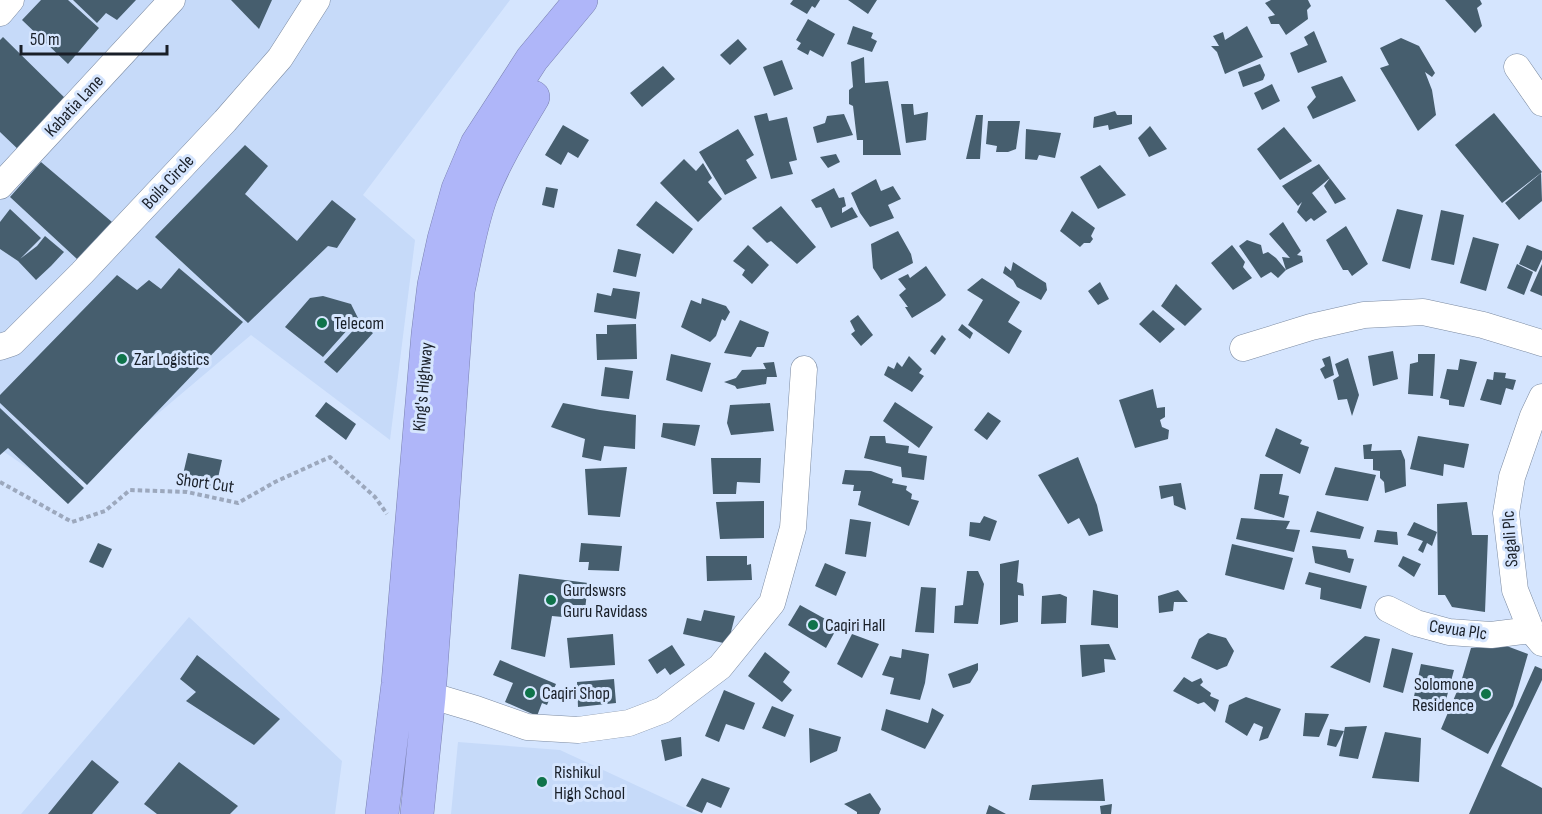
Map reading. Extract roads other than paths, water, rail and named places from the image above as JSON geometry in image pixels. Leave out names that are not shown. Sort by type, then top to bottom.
[{"type":"highway","name":"King's Highway","points":[[382,814],[398,684],[428,333],[434,285],[444,239],[458,189],[477,144],[532,59],[581,0]]},
{"type":"highway","name":"King's Highway","points":[[417,814],[429,696],[458,291],[469,242],[480,198],[499,154],[548,72],[606,0]]},
{"type":"street","points":[[0,12],[11,0]]},
{"type":"street","name":"Kabatia Lane","points":[[0,186],[172,0]]},
{"type":"street","name":"Boila Circle","points":[[0,347],[12,343],[82,273],[225,121],[280,58],[317,0]]},
{"type":"street","points":[[1517,67],[1542,103]]},
{"type":"street","points":[[1243,348],[1311,327],[1364,315],[1423,312],[1483,325],[1542,343]]},
{"type":"street","points":[[398,684],[527,727],[578,730],[629,723],[663,710],[720,667],[772,603],[793,528],[804,369]]},
{"type":"street","name":"Sagali Plc","points":[[1537,636],[1515,590],[1506,513],[1512,477],[1542,397]]},
{"type":"street","name":"Cevua Plc","points":[[1388,609],[1416,623],[1449,632],[1537,636]]},
{"type":"place","name":"Telecom","points":[[322,323]]},
{"type":"place","name":"Zar Logistics","points":[[122,359]]},
{"type":"place","name":"Gurdswsrs Guru Ravidass","points":[[551,600]]},
{"type":"place","name":"Caqiri Hall","points":[[813,625]]},
{"type":"place","name":"Caqiri Shop","points":[[530,693]]},
{"type":"place","name":"Solomone Residence","points":[[1486,694]]},
{"type":"place","name":"Rishikul High School","points":[[542,782]]}]
